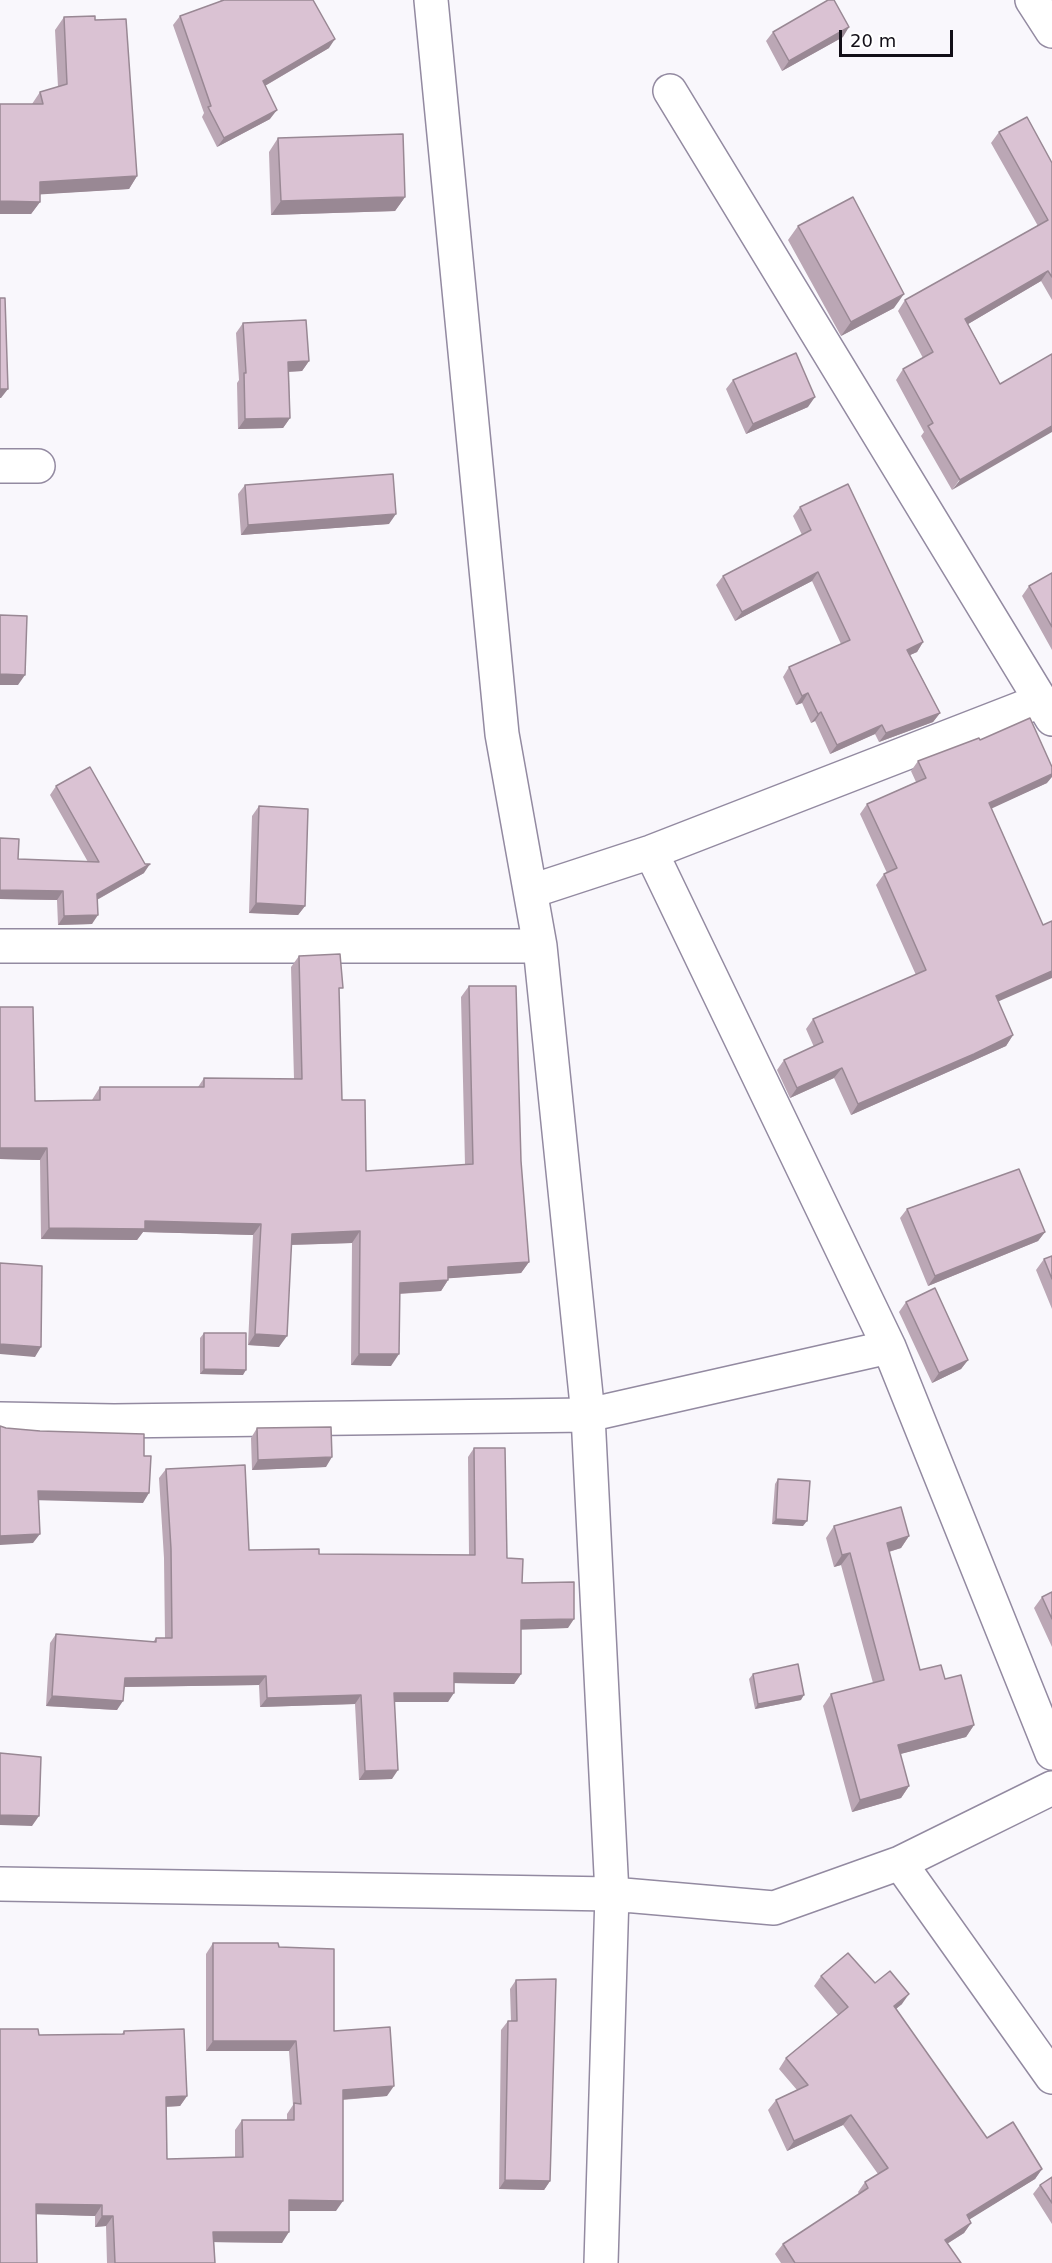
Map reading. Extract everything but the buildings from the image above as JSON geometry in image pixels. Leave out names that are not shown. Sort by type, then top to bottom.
[{"type":"street","points":[[431,0],[502,734],[532,891],[540,946],[588,1415],[612,1894],[601,2263]]},
{"type":"street","points":[[1032,0],[1052,32]]},
{"type":"street","points":[[532,891],[651,852],[1046,710],[670,92]]},
{"type":"street","points":[[0,466],[39,466]]},
{"type":"street","points":[[651,852],[889,1347],[1052,1753]]},
{"type":"street","points":[[0,946],[540,946]]},
{"type":"street","points":[[0,1419],[114,1421],[588,1415],[889,1347]]},
{"type":"street","points":[[0,1884],[612,1894],[774,1908],[900,1863],[1052,1788]]},
{"type":"street","points":[[900,1863],[1052,2077]]}]
